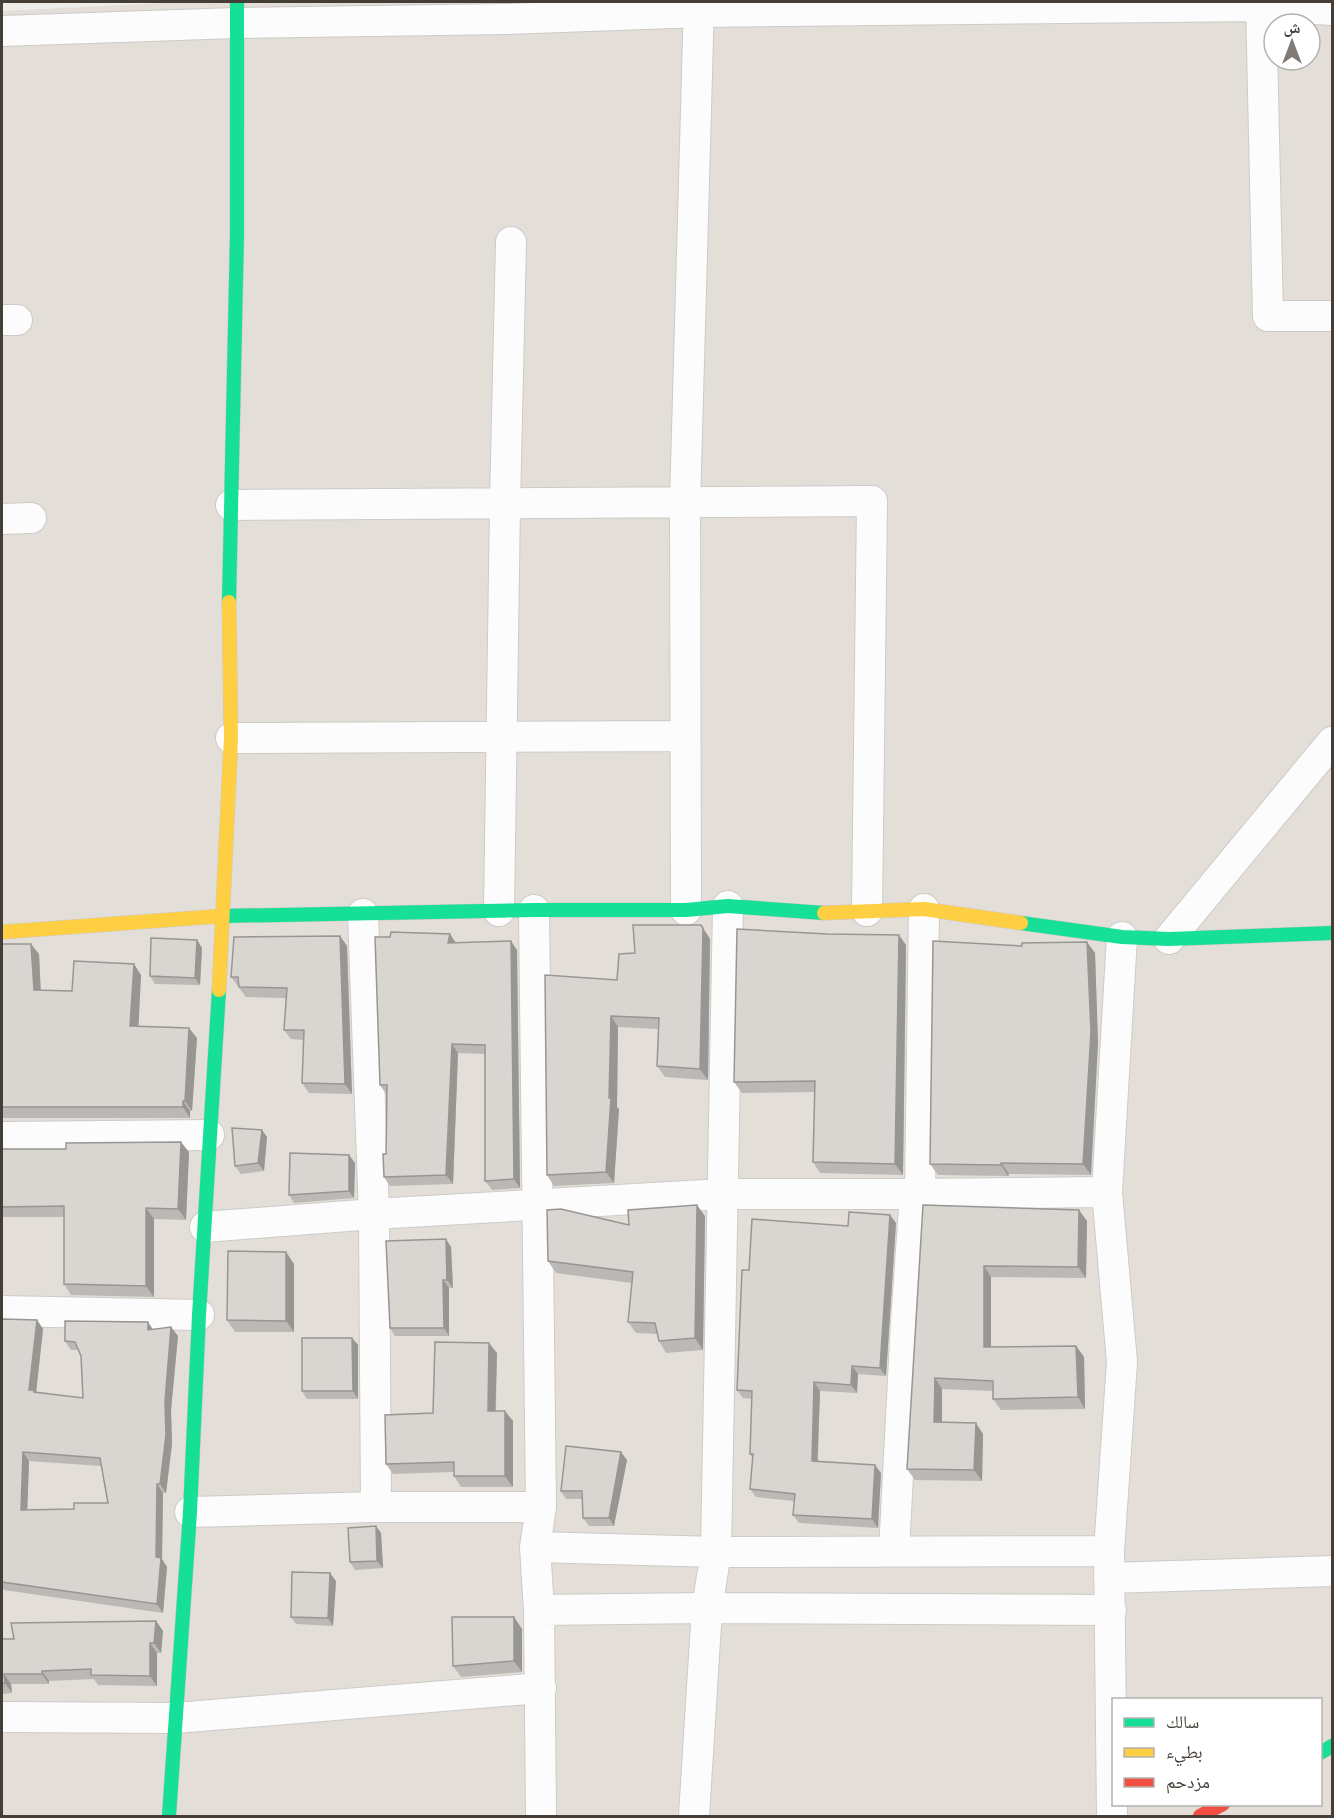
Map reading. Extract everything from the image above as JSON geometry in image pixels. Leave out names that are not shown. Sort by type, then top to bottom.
[{"type":"street","points":[[1261,4],[1268,316],[1332,316]]},
{"type":"street","points":[[2,31],[237,13],[506,19],[699,7],[1261,4],[1332,10]]},
{"type":"street","points":[[686,910],[685,504],[699,7]]},
{"type":"street","points":[[169,1816],[190,1512],[231,738],[228,583],[237,234],[237,13]]},
{"type":"street","points":[[499,911],[505,504],[512,242]]},
{"type":"street","points":[[231,505],[685,504],[872,501],[867,911]]},
{"type":"street","points":[[2,519],[31,518]]},
{"type":"street","points":[[231,738],[685,736]]},
{"type":"street","points":[[1169,939],[1332,742]]},
{"type":"street","points":[[694,1816],[707,1608],[716,1552],[728,906]]},
{"type":"street","points":[[2,932],[223,916],[534,910],[686,910],[728,906],[811,913],[924,909],[1122,937],[1169,939],[1332,933]]},
{"type":"street","points":[[894,1551],[906,1322],[918,1194],[924,909]]},
{"type":"street","points":[[534,910],[541,1507],[535,1546],[541,1689],[541,1816]]},
{"type":"street","points":[[363,914],[374,1214],[376,1507]]},
{"type":"street","points":[[1112,1816],[1109,1565],[1122,1362],[1107,1192],[1122,937]]},
{"type":"street","points":[[2,1137],[209,1135]]},
{"type":"street","points":[[205,1227],[374,1214],[722,1194],[1107,1192]]},
{"type":"street","points":[[2,1311],[199,1316]]},
{"type":"street","points":[[190,1512],[376,1507],[541,1507]]},
{"type":"street","points":[[535,1546],[716,1552],[894,1551],[1109,1565],[1332,1571]]},
{"type":"street","points":[[539,1610],[707,1608],[1110,1610]]},
{"type":"street","points":[[2,1717],[176,1718],[541,1689]]},
{"type":"shaded area","points":[[182,2],[1332,2],[1332,1816],[2,1816],[2,11]]},
{"type":"building","points":[[633,925],[701,925],[703,928],[700,1069],[657,1066],[659,1018],[611,1016],[609,1098],[611,1098],[606,1172],[547,1175],[545,975],[617,980],[619,954],[635,953]]},
{"type":"building","points":[[737,929],[899,935],[895,1164],[813,1162],[815,1081],[734,1082]]},
{"type":"building","points":[[391,932],[450,934],[448,943],[511,941],[514,1179],[485,1181],[485,1045],[452,1044],[446,1175],[384,1177],[387,1085],[380,1085],[375,937],[390,937]]},
{"type":"building","points":[[340,936],[345,1084],[302,1083],[304,1030],[284,1030],[287,988],[239,987],[238,977],[231,977],[234,937]]},
{"type":"building","points":[[151,938],[197,940],[195,978],[150,976]]},
{"type":"building","points":[[933,941],[1022,946],[1022,943],[1087,942],[1091,1032],[1083,1164],[930,1164]]},
{"type":"building","points":[[2,944],[31,944],[34,990],[72,991],[74,961],[134,964],[130,1026],[189,1028],[183,1107],[2,1107]]},
{"type":"building","points":[[232,1128],[262,1130],[258,1163],[235,1166]]},
{"type":"building","points":[[181,1142],[178,1209],[146,1208],[146,1286],[64,1284],[64,1206],[2,1207],[2,1149],[66,1149],[66,1143]]},
{"type":"building","points":[[290,1153],[349,1155],[349,1191],[289,1195]]},
{"type":"building","points":[[697,1205],[695,1338],[659,1341],[655,1323],[628,1322],[633,1272],[548,1261],[547,1210],[561,1209],[629,1225],[628,1210]]},
{"type":"building","points":[[923,1205],[1079,1210],[1078,1267],[984,1266],[984,1347],[1076,1346],[1078,1397],[993,1399],[993,1381],[935,1378],[934,1422],[976,1423],[974,1470],[907,1469]]},
{"type":"building","points":[[849,1212],[890,1215],[880,1368],[852,1366],[851,1385],[814,1382],[812,1461],[875,1465],[872,1519],[793,1515],[795,1494],[750,1489],[753,1454],[750,1454],[752,1391],[737,1390],[742,1270],[749,1270],[752,1219],[848,1226]]},
{"type":"building","points":[[446,1239],[447,1280],[443,1280],[444,1328],[390,1328],[386,1241]]},
{"type":"building","points":[[228,1251],[286,1252],[286,1321],[227,1320]]},
{"type":"building","points":[[2,1319],[37,1320],[29,1390],[83,1398],[81,1356],[75,1342],[65,1341],[65,1321],[148,1322],[148,1330],[171,1327],[165,1401],[166,1435],[160,1484],[157,1484],[156,1557],[161,1558],[157,1604],[2,1582]],"holes":[[[23,1452],[100,1458],[108,1503],[74,1503],[74,1509],[21,1510]]]},
{"type":"building","points":[[302,1338],[352,1338],[353,1391],[302,1391]]},
{"type":"building","points":[[435,1342],[489,1343],[488,1411],[505,1411],[505,1476],[454,1476],[454,1462],[386,1464],[385,1415],[433,1413]]},
{"type":"building","points":[[566,1446],[621,1452],[609,1518],[583,1518],[582,1491],[561,1491]]},
{"type":"building","points":[[376,1526],[377,1561],[350,1562],[348,1528]]},
{"type":"building","points":[[292,1572],[330,1573],[328,1618],[291,1617]]},
{"type":"building","points":[[452,1617],[514,1617],[514,1661],[453,1666]]},
{"type":"building","points":[[156,1621],[154,1643],[150,1643],[150,1676],[91,1675],[91,1669],[42,1671],[42,1674],[4,1674],[5,1683],[2,1683],[2,1639],[14,1639],[11,1623]]},
{"type":"traffic: fast","points":[[229,602],[237,234],[237,2]]},
{"type":"traffic: fast","points":[[222,916],[534,910],[686,910],[728,906],[824,913]]},
{"type":"traffic: fast","points":[[1021,923],[1122,937],[1169,939],[1332,933]]},
{"type":"traffic: fast","points":[[169,1816],[190,1512],[199,1315],[219,990]]},
{"type":"traffic: fast","points":[[1322,1752],[1332,1746]]},
{"type":"traffic: slow","points":[[219,990],[231,738],[229,602]]},
{"type":"traffic: slow","points":[[824,913],[924,909],[1021,923]]},
{"type":"traffic: slow","points":[[2,932],[222,916]]},
{"type":"traffic: jam","points":[[1200,1816],[1219,1806]]}]
